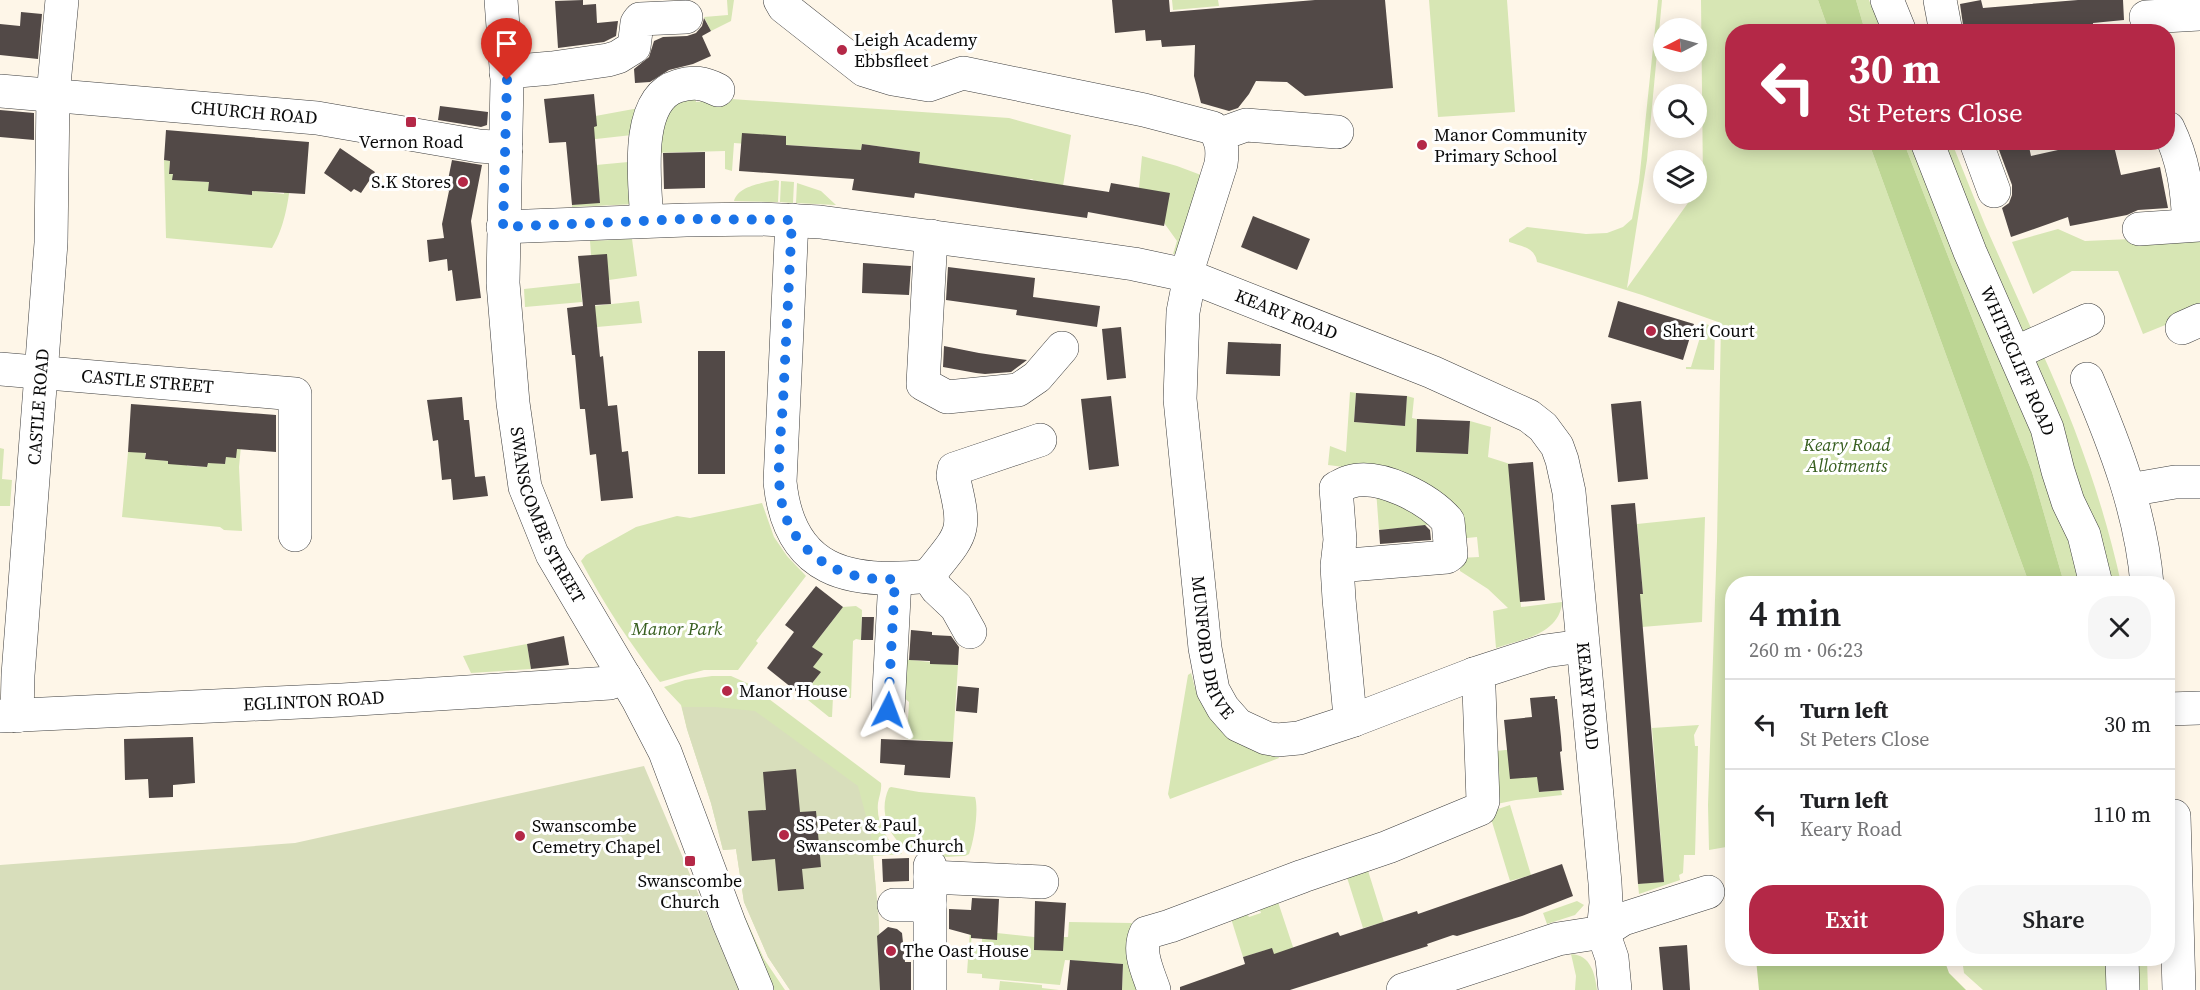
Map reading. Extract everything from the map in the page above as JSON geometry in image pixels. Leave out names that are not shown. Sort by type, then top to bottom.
[{"type":"street","points":[[52,96],[62,0]]},
{"type":"street","name":"SWANSCOMBE STREET","points":[[501,0],[506,72],[502,283],[513,403],[525,487],[552,554],[625,677],[670,763],[733,934],[758,990]]},
{"type":"street","points":[[780,0],[784,7],[852,61],[873,74],[898,81],[929,85],[963,74],[1097,100],[1205,125],[1213,128],[1218,135],[1250,125],[1337,132]]},
{"type":"street","points":[[1887,0],[1897,24]]},
{"type":"street","points":[[1940,0],[1944,24]]},
{"type":"street","points":[[2146,16],[2200,14]]},
{"type":"street","points":[[506,72],[551,69],[613,59],[634,47],[637,22],[640,19],[686,17]]},
{"type":"street","points":[[647,221],[645,153],[648,124],[653,106],[667,91],[687,83],[702,83],[718,90]]},
{"type":"street","name":"CHURCH ROAD","points":[[0,91],[317,118],[479,146],[506,148]]},
{"type":"street","name":"CASTLE ROAD","points":[[9,716],[17,692],[51,243],[52,96]]},
{"type":"street","name":"MUNFORD DRIVE","points":[[1218,135],[1222,153],[1221,164],[1188,276],[1183,312],[1180,399],[1205,648],[1210,684],[1219,702],[1242,728],[1277,740],[1299,738],[1354,720],[1474,674],[1548,650],[1582,646]]},
{"type":"street","points":[[2139,229],[2195,225],[2186,177],[2175,144]]},
{"type":"street","name":"WHITECLIFF ROAD","points":[[1930,150],[1945,193],[2048,428],[2058,471],[2068,502],[2084,535],[2094,576]]},
{"type":"street","points":[[1979,150],[1994,190]]},
{"type":"street","name":"KEARY ROAD","points":[[503,227],[729,219],[792,220],[840,224],[1134,264],[1188,276],[1432,372],[1524,413],[1539,423],[1557,446],[1568,485],[1606,897],[1603,932]]},
{"type":"street","points":[[792,220],[780,493],[785,515],[803,547],[827,566],[862,578],[895,579],[928,576],[959,534],[962,519],[952,476],[954,469],[1041,440]]},
{"type":"street","points":[[931,236],[923,384],[947,397],[1018,390],[1037,376],[1062,348]]},
{"type":"street","points":[[2015,353],[2088,320]]},
{"type":"street","name":"CASTLE STREET","points":[[0,369],[295,393],[295,535]]},
{"type":"street","points":[[2087,379],[2114,443],[2129,490],[2142,542],[2146,576]]},
{"type":"street","points":[[2129,490],[2175,482],[2200,482]]},
{"type":"street","points":[[1337,566],[1349,706],[1354,720]]},
{"type":"street","points":[[928,576],[963,620]]},
{"type":"street","points":[[890,711],[895,579]]},
{"type":"street","points":[[1154,990],[1143,958],[1146,933],[1309,873],[1388,847],[1480,809],[1483,801],[1480,696],[1474,674]]},
{"type":"street","name":"EGLINTON ROAD","points":[[9,716],[503,691],[610,683],[625,677]]},
{"type":"street","points":[[2175,709],[2200,708]]},
{"type":"street","points":[[2175,830],[2186,989]]},
{"type":"street","points":[[894,905],[930,882],[1042,882]]},
{"type":"street","points":[[930,882],[930,990]]},
{"type":"street","points":[[1406,990],[1558,939],[1603,932],[1623,919],[1708,892]]},
{"type":"street","points":[[1603,932],[1612,958],[1615,990]]},
{"type":"street","points":[[2122,966],[2123,990]]},
{"type":"green space","points":[[727,0],[734,0],[731,21],[711,31],[704,17],[728,15]]},
{"type":"green space","points":[[1172,0],[1218,0],[1219,6],[1173,10]]},
{"type":"green space","points":[[1429,0],[1507,0],[1515,112],[1438,117]]},
{"type":"green space","name":"Keary Road Allotments","points":[[1658,0],[1662,0],[1660,18],[1656,18]]},
{"type":"green space","name":"Keary Road Allotments","points":[[1701,0],[1818,0],[1827,24],[1725,24],[1725,150],[1872,150],[2026,576],[1725,576],[1725,847],[1709,850],[1708,805],[1717,541],[1721,323],[1537,262],[1530,250],[1509,242],[1509,239],[1527,227],[1586,234],[1607,233],[1623,227],[1632,219],[1639,182],[1653,48],[1653,72],[1655,72],[1647,160],[1627,288],[1687,204],[1707,204],[1707,150],[1703,150],[1703,138],[1707,138],[1707,84],[1702,84],[1702,72],[1707,72],[1707,18],[1701,18]]},
{"type":"green space","points":[[1818,0],[1856,0],[1863,24],[1827,24]]},
{"type":"green space","points":[[1856,0],[1869,0],[1888,24],[1863,24]]},
{"type":"green space","points":[[695,97],[696,102],[731,99],[1009,118],[1071,135],[1063,186],[1032,179],[1025,180],[918,164],[920,152],[862,144],[860,155],[848,149],[786,145],[786,136],[775,146],[734,143],[732,171],[725,169],[725,151],[650,153],[669,99]]},
{"type":"green space","points":[[639,108],[641,134],[578,141],[590,117]]},
{"type":"green space","points":[[1872,150],[1907,150],[2032,472],[2062,576],[2026,576]]},
{"type":"green space","points":[[1907,150],[1916,150],[2034,427],[2081,576],[2062,576],[2032,472]]},
{"type":"green space","points":[[1943,150],[1955,150],[1985,225],[2035,337],[2025,342]]},
{"type":"green space","points":[[1142,156],[1209,178],[1185,254],[1173,254],[1177,241],[1139,188]]},
{"type":"green space","points":[[164,160],[170,161],[169,174],[194,175],[193,181],[209,182],[231,193],[251,195],[254,170],[259,191],[284,194],[287,170],[292,171],[284,220],[272,248],[166,238]]},
{"type":"green space","points":[[639,161],[636,204],[572,207],[572,205],[600,202],[596,165]]},
{"type":"green space","points":[[779,181],[778,202],[734,201],[736,196],[745,189]]},
{"type":"green space","points":[[781,181],[794,182],[793,203],[780,202]]},
{"type":"green space","points":[[797,183],[821,191],[836,205],[796,203]]},
{"type":"green space","points":[[2058,229],[2085,241],[2200,236],[2200,311],[2143,334],[2118,271],[2072,271],[2033,294],[2012,242]]},
{"type":"green space","points":[[632,239],[637,276],[609,280],[591,255],[590,241]]},
{"type":"green space","points":[[580,283],[582,302],[525,307],[524,289]]},
{"type":"green space","points":[[639,301],[642,323],[597,327],[594,306]]},
{"type":"green space","points":[[1700,322],[1715,327],[1714,370],[1686,369],[1686,367],[1691,367],[1701,334],[1697,332]]},
{"type":"green space","points":[[2040,348],[2065,405],[2106,522],[2119,576],[2106,576],[2065,468],[2069,445],[2029,353]]},
{"type":"green space","points":[[1350,392],[1356,393],[1354,422],[1405,426],[1407,396],[1414,398],[1412,418],[1417,419],[1416,452],[1468,454],[1470,421],[1491,427],[1488,457],[1510,464],[1521,607],[1562,602],[1560,613],[1547,629],[1496,648],[1493,611],[1508,608],[1488,589],[1460,571],[1459,558],[1479,557],[1477,537],[1457,539],[1352,468],[1328,465],[1330,446],[1346,452]]},
{"type":"green space","points":[[147,434],[145,458],[168,461],[168,464],[189,440],[187,466],[207,467],[209,441],[216,463],[225,464],[226,457],[237,446],[241,446],[239,467],[242,531],[122,517],[128,452],[137,452]]},
{"type":"green space","points":[[0,448],[4,449],[2,479],[12,480],[10,506],[0,506]]},
{"type":"green space","points":[[1376,490],[1438,524],[1379,530]]},
{"type":"green space","name":"Manor Park","points":[[762,503],[774,537],[787,556],[806,576],[756,641],[758,643],[738,670],[704,670],[660,682],[618,623],[581,561],[586,555],[636,527],[677,516],[690,518]]},
{"type":"green space","points":[[1705,517],[1702,622],[1642,627],[1618,596],[1643,594],[1637,524]]},
{"type":"green space","points":[[856,606],[862,610],[861,640],[853,641],[851,698],[833,697],[832,717],[829,717],[803,696],[820,673],[813,667],[822,654],[812,647],[843,607]]},
{"type":"green space","points":[[527,644],[531,669],[471,673],[463,656]]},
{"type":"green space","points":[[902,659],[958,665],[953,742],[907,739],[909,702],[901,695]]},
{"type":"green space","points":[[1191,673],[1198,697],[1214,722],[1223,731],[1242,744],[1278,755],[1279,758],[1170,799],[1168,794],[1188,675]]},
{"type":"green space","points":[[731,676],[749,684],[881,783],[878,811],[881,825],[887,837],[902,854],[873,856],[879,924],[790,990],[768,957],[744,902],[736,849],[723,850],[681,705],[664,687],[685,680]]},
{"type":"green space","points":[[682,707],[715,707],[755,711],[858,786],[871,835],[879,924],[881,990],[790,990],[768,957],[744,902],[736,849],[723,850]]},
{"type":"green space","points":[[1699,725],[1694,735],[1695,746],[1698,746],[1695,855],[1684,855],[1683,873],[1679,875],[1680,880],[1639,894],[1638,884],[1664,881],[1652,728]]},
{"type":"green space","points":[[1534,747],[1539,792],[1561,790],[1562,795],[1492,805],[1487,752]]},
{"type":"green space","points":[[644,766],[739,990],[0,990],[0,865],[295,843]]},
{"type":"green space","points":[[891,787],[975,797],[975,826],[969,854],[927,857],[903,846],[895,839],[886,820],[885,798]]},
{"type":"green space","points":[[1510,805],[1531,875],[1510,881],[1489,812]]},
{"type":"green space","points":[[1365,861],[1384,922],[1363,928],[1344,868]]},
{"type":"green space","points":[[734,893],[764,959],[785,990],[773,990]]},
{"type":"green space","points":[[1277,899],[1294,950],[1271,965],[1266,950],[1243,957],[1229,912],[1243,908],[1249,917],[1261,913],[1257,902]]},
{"type":"green space","points":[[1577,901],[1584,905],[1575,915],[1547,924],[1543,913]]},
{"type":"green space","points":[[1069,922],[1132,923],[1131,939],[1145,990],[1122,990],[1123,964],[1065,960],[1060,985],[982,978],[982,974],[967,973],[970,931],[972,931],[971,945],[982,946],[982,932],[987,932],[987,939],[996,940],[997,933],[1034,937],[1068,937]]},
{"type":"green space","points":[[1571,954],[1583,958],[1591,966],[1597,990],[1575,990],[1576,976]]},
{"type":"green space","points":[[1757,966],[1946,966],[1949,973],[1966,990],[1759,990]]},
{"type":"green space","points":[[1963,966],[2111,966],[2113,990],[1983,990],[1964,973]]},
{"type":"green space","points":[[2135,966],[2147,966],[2148,990],[2134,990]]},
{"type":"green space","points":[[1000,981],[1042,985],[1042,988],[1059,990],[999,990]]},
{"type":"building","points":[[583,0],[583,5],[596,4],[597,23],[618,21],[616,36],[604,42],[558,48],[555,1]]},
{"type":"building","points":[[1112,0],[1169,0],[1170,12],[1315,0],[1385,0],[1393,88],[1305,96],[1287,82],[1256,81],[1238,108],[1229,111],[1201,103],[1194,76],[1195,45],[1162,47],[1161,40],[1146,41],[1145,30],[1115,33]]},
{"type":"building","points":[[1981,0],[1983,8],[2078,0],[2123,0],[2124,20],[2093,24],[1963,24],[1960,4]]},
{"type":"building","points":[[21,12],[42,14],[38,59],[0,55],[0,24],[20,26]]},
{"type":"building","points":[[704,18],[711,31],[702,36],[711,56],[693,64],[669,70],[650,82],[635,83],[634,69],[649,57],[654,41],[663,37],[687,36],[696,33],[702,26]]},
{"type":"building","points":[[594,94],[597,126],[594,127],[600,203],[572,205],[566,142],[549,143],[544,99]]},
{"type":"building","points":[[440,106],[488,112],[487,125],[481,127],[438,120]]},
{"type":"building","points":[[0,110],[34,113],[34,140],[0,137]]},
{"type":"building","points":[[166,130],[309,142],[305,194],[252,191],[252,195],[208,191],[209,182],[172,180],[173,174],[169,174],[170,161],[164,160]]},
{"type":"building","points":[[742,133],[786,136],[786,145],[861,150],[862,144],[920,152],[919,163],[1109,192],[1111,183],[1170,193],[1164,226],[1088,212],[1087,218],[915,193],[914,198],[852,190],[854,179],[739,171]]},
{"type":"building","points":[[340,148],[375,172],[361,193],[354,189],[351,192],[324,173]]},
{"type":"building","points":[[1999,150],[2030,150],[2031,156],[2058,150],[2115,150],[2121,175],[2160,167],[2168,208],[2138,210],[2127,215],[2070,226],[2068,217],[2011,237],[2002,208],[2009,203],[2012,185]]},
{"type":"building","points":[[705,152],[705,188],[664,189],[663,153]]},
{"type":"building","points":[[452,160],[482,165],[471,221],[481,298],[456,301],[452,270],[448,271],[447,259],[429,262],[427,240],[444,238],[442,224],[449,191],[446,190]]},
{"type":"building","points":[[1253,216],[1310,239],[1297,270],[1241,247]]},
{"type":"building","points":[[607,254],[611,304],[595,305],[600,357],[603,356],[608,406],[617,405],[622,452],[628,451],[633,498],[601,501],[596,454],[590,455],[585,409],[580,409],[575,355],[572,355],[567,308],[583,306],[578,256]]},
{"type":"building","points":[[863,263],[911,266],[909,295],[862,293]]},
{"type":"building","points":[[948,267],[1035,278],[1033,297],[1100,306],[1097,327],[1016,315],[1017,310],[946,300]]},
{"type":"building","name":"Sheri Court","points":[[1618,301],[1694,324],[1683,360],[1608,337]]},
{"type":"building","points":[[1121,327],[1126,378],[1107,380],[1102,329]]},
{"type":"building","points":[[1228,342],[1281,344],[1280,376],[1226,374]]},
{"type":"building","points":[[944,346],[1027,360],[1011,372],[976,373],[943,367]]},
{"type":"building","points":[[698,351],[725,351],[725,474],[698,474]]},
{"type":"building","points":[[1356,393],[1407,396],[1405,426],[1354,422]]},
{"type":"building","points":[[1111,396],[1119,466],[1089,470],[1081,399]]},
{"type":"building","points":[[462,397],[464,420],[469,420],[475,477],[485,476],[488,496],[453,500],[451,479],[442,480],[438,440],[433,441],[427,400]]},
{"type":"building","points":[[1641,401],[1648,479],[1618,482],[1611,404]]},
{"type":"building","points":[[131,404],[276,415],[276,452],[237,449],[236,458],[226,457],[225,464],[208,463],[207,467],[168,464],[168,461],[145,459],[146,453],[128,452]]},
{"type":"building","points":[[1417,419],[1470,421],[1468,454],[1416,452]]},
{"type":"building","points":[[1533,462],[1545,600],[1520,602],[1508,464]]},
{"type":"building","points":[[1635,503],[1643,594],[1640,594],[1664,882],[1638,884],[1611,505]]},
{"type":"building","points":[[1425,525],[1430,530],[1431,540],[1380,544],[1379,530]]},
{"type":"building","points":[[816,586],[843,607],[812,647],[823,654],[813,667],[821,672],[802,696],[767,668],[794,632],[785,625]]},
{"type":"building","points":[[862,617],[874,617],[873,640],[861,640]]},
{"type":"building","points":[[911,630],[932,632],[932,635],[951,636],[959,647],[958,665],[930,664],[930,661],[909,660]]},
{"type":"building","points":[[564,636],[569,665],[531,669],[527,644]]},
{"type":"building","points":[[958,686],[979,688],[977,713],[956,711]]},
{"type":"building","points":[[1555,696],[1561,737],[1562,751],[1560,752],[1564,790],[1539,792],[1537,777],[1510,779],[1504,720],[1532,717],[1530,698]]},
{"type":"building","points":[[193,737],[195,783],[173,785],[173,797],[149,798],[148,779],[125,780],[124,739]]},
{"type":"building","points":[[881,739],[953,742],[950,778],[904,775],[905,765],[880,763]]},
{"type":"building","name":"SS Peter & Paul, Swanscombe Church","points":[[796,769],[800,812],[816,811],[821,867],[802,869],[804,889],[778,891],[775,859],[752,861],[748,811],[766,810],[763,772]]},
{"type":"building","points":[[909,858],[909,881],[883,882],[882,859]]},
{"type":"building","points":[[1562,864],[1573,896],[1522,916],[1457,936],[1453,935],[1427,944],[1428,946],[1290,990],[1180,990],[1180,987],[1245,964],[1243,957],[1272,948],[1274,954],[1338,932],[1340,936],[1417,911],[1418,914]]},
{"type":"building","points":[[972,898],[999,899],[997,940],[971,938],[971,935],[949,929],[949,909],[971,910]]},
{"type":"building","points":[[1035,901],[1066,903],[1063,951],[1034,950]]},
{"type":"building","name":"The Oast House","points":[[888,927],[902,933],[905,962],[911,962],[911,990],[880,990],[877,936]]},
{"type":"building","points":[[1687,945],[1690,990],[1663,990],[1659,947]]},
{"type":"building","points":[[1070,960],[1123,964],[1122,990],[1067,990]]},
{"type":"place","name":"Leigh Academy Ebbsfleet","points":[[842,50]]},
{"type":"place","name":"Vernon Road","points":[[411,122]]},
{"type":"place","name":"Manor Community Primary School","points":[[1422,145]]},
{"type":"place","name":"S.K Stores","points":[[463,182]]},
{"type":"place","name":"Sheri Court","points":[[1651,331]]},
{"type":"place","name":"Manor House","points":[[727,691]]},
{"type":"place","name":"SS Peter & Paul, Swanscombe Church","points":[[784,835]]},
{"type":"place","name":"Swanscombe Cemetry Chapel","points":[[520,836]]},
{"type":"place","name":"Swanscombe Church","points":[[690,861]]},
{"type":"place","name":"The Oast House","points":[[891,951]]},
{"type":"route","points":[[507,80],[503,227],[572,226],[687,219],[792,220],[780,463],[782,504],[786,519],[794,534],[812,555],[823,563],[862,578],[895,579],[888,710]]}]
